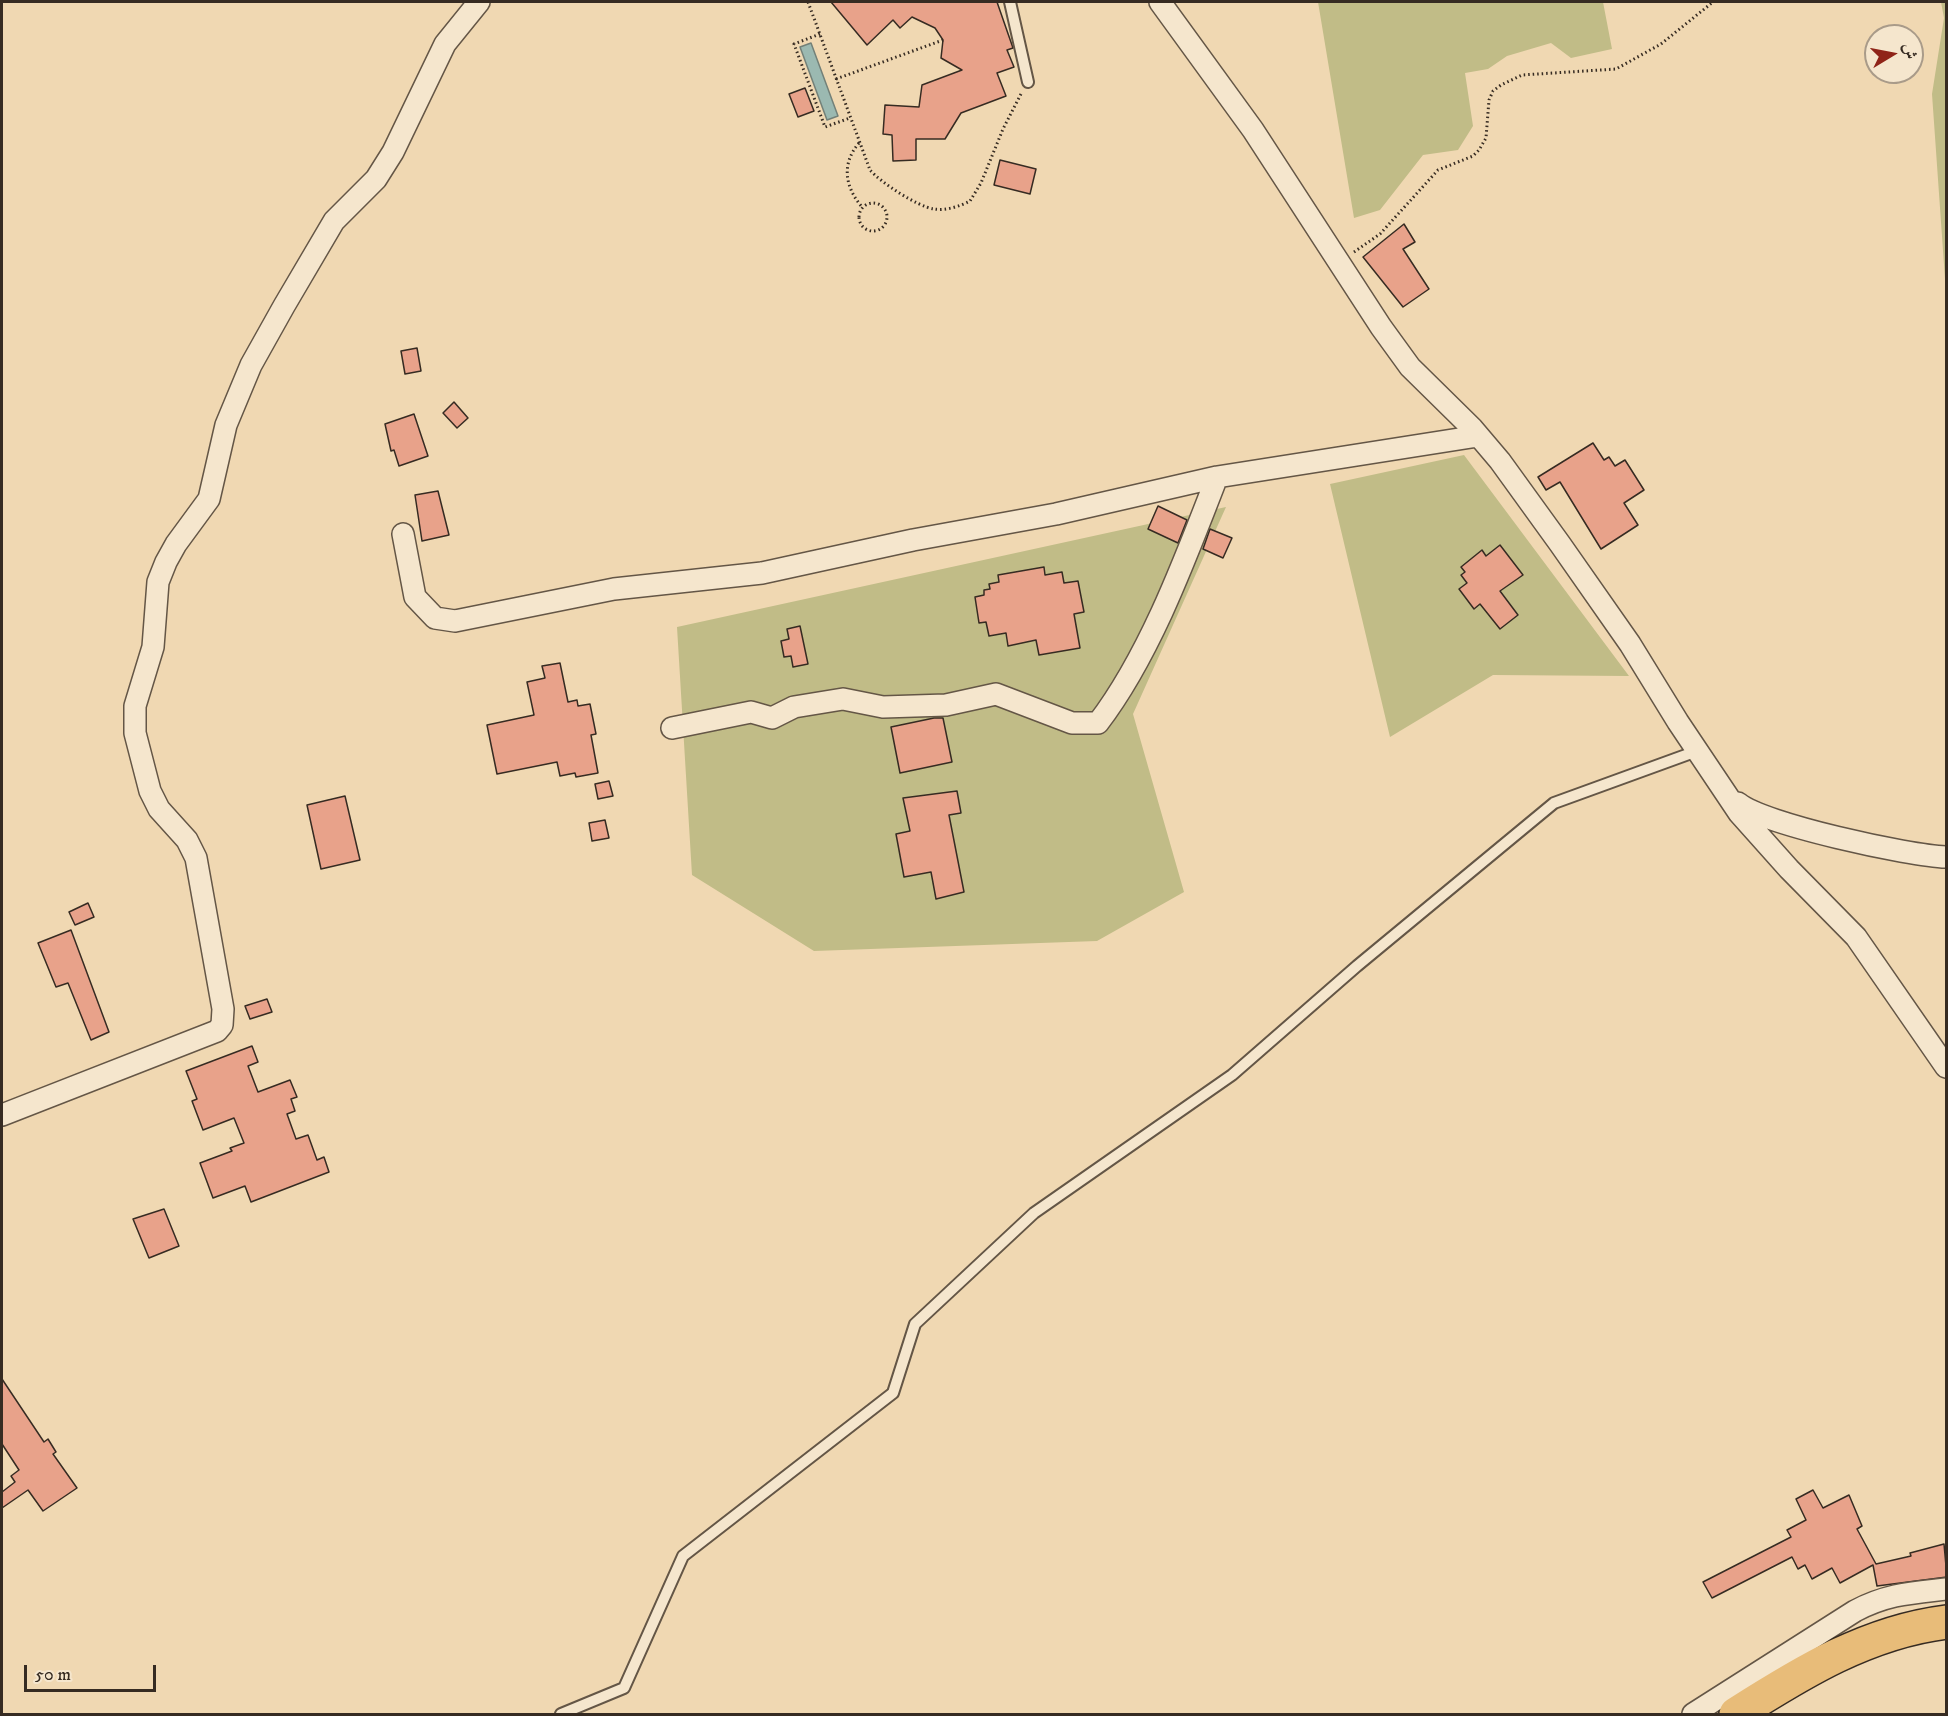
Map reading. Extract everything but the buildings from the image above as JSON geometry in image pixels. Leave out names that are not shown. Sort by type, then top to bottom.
[{"type":"highway","points":[[1736,1714],[1798,1674],[1842,1652],[1890,1635],[1947,1622]]},
{"type":"highway","points":[[1776,1714],[1847,1672],[1896,1654],[1947,1643]]},
{"type":"street","points":[[2,1115],[218,1031],[222,1025],[223,1009],[218,972],[196,858],[186,840],[159,809],[150,791],[135,733],[135,706],[153,647],[158,582],[165,562],[176,544],[209,500],[226,425],[251,365],[334,221],[376,179],[393,152],[445,44],[479,2]]},
{"type":"street","points":[[1160,2],[1260,139],[1410,367],[1500,461],[1617,626],[1739,813],[1789,869],[1856,937],[1947,1067]]},
{"type":"street","points":[[403,534],[415,597],[435,618],[455,621],[614,589],[762,573],[913,540],[1056,514],[1217,477],[1478,436]]},
{"type":"street","points":[[672,728],[751,712],[772,718],[794,707],[843,699],[883,706],[946,705],[996,694],[1072,723],[1098,723],[1119,695],[1182,567],[1217,477]]},
{"type":"street","points":[[1722,788],[1743,807],[1762,816],[1886,848],[1947,857]]},
{"type":"street","points":[[1693,1714],[1855,1611],[1878,1599],[1899,1593],[1947,1589]]},
{"type":"lane","points":[[1010,2],[1028,82]]},
{"type":"lane","points":[[561,1714],[624,1688],[683,1556],[893,1394],[915,1324],[1034,1213],[1232,1075],[1357,966],[1554,803],[1697,751]]},
{"type":"path","points":[[808,2],[866,162],[876,177],[926,207],[938,209],[968,203],[981,183],[1003,129],[1028,82]]},
{"type":"path","points":[[1340,262],[1380,234],[1438,170],[1473,156],[1479,150],[1486,138],[1489,100],[1493,91],[1501,85],[1522,75],[1616,69],[1661,44],[1713,2]]},
{"type":"path","points":[[820,34],[794,44],[825,127],[850,118]]},
{"type":"path","points":[[836,79],[943,40]]},
{"type":"path","points":[[859,142],[850,156],[846,173],[850,189],[862,207]]},
{"type":"path","points":[[872,203],[883,209],[887,218],[884,227],[874,231],[863,226],[859,217],[862,207],[872,203]]},
{"type":"shaded area","points":[[1318,2],[1603,2],[1612,49],[1571,58],[1551,43],[1507,56],[1488,69],[1465,73],[1473,126],[1458,150],[1423,155],[1380,210],[1354,218]]},
{"type":"shaded area","points":[[1941,2],[1946,2],[1945,279],[1932,94],[1944,18]]},
{"type":"shaded area","points":[[1464,455],[1629,676],[1493,675],[1390,737],[1330,484]]},
{"type":"shaded area","points":[[1226,507],[1133,714],[1184,892],[1097,941],[814,951],[692,875],[677,627]]},
{"type":"water","points":[[811,43],[838,116],[827,120],[800,47]]}]
